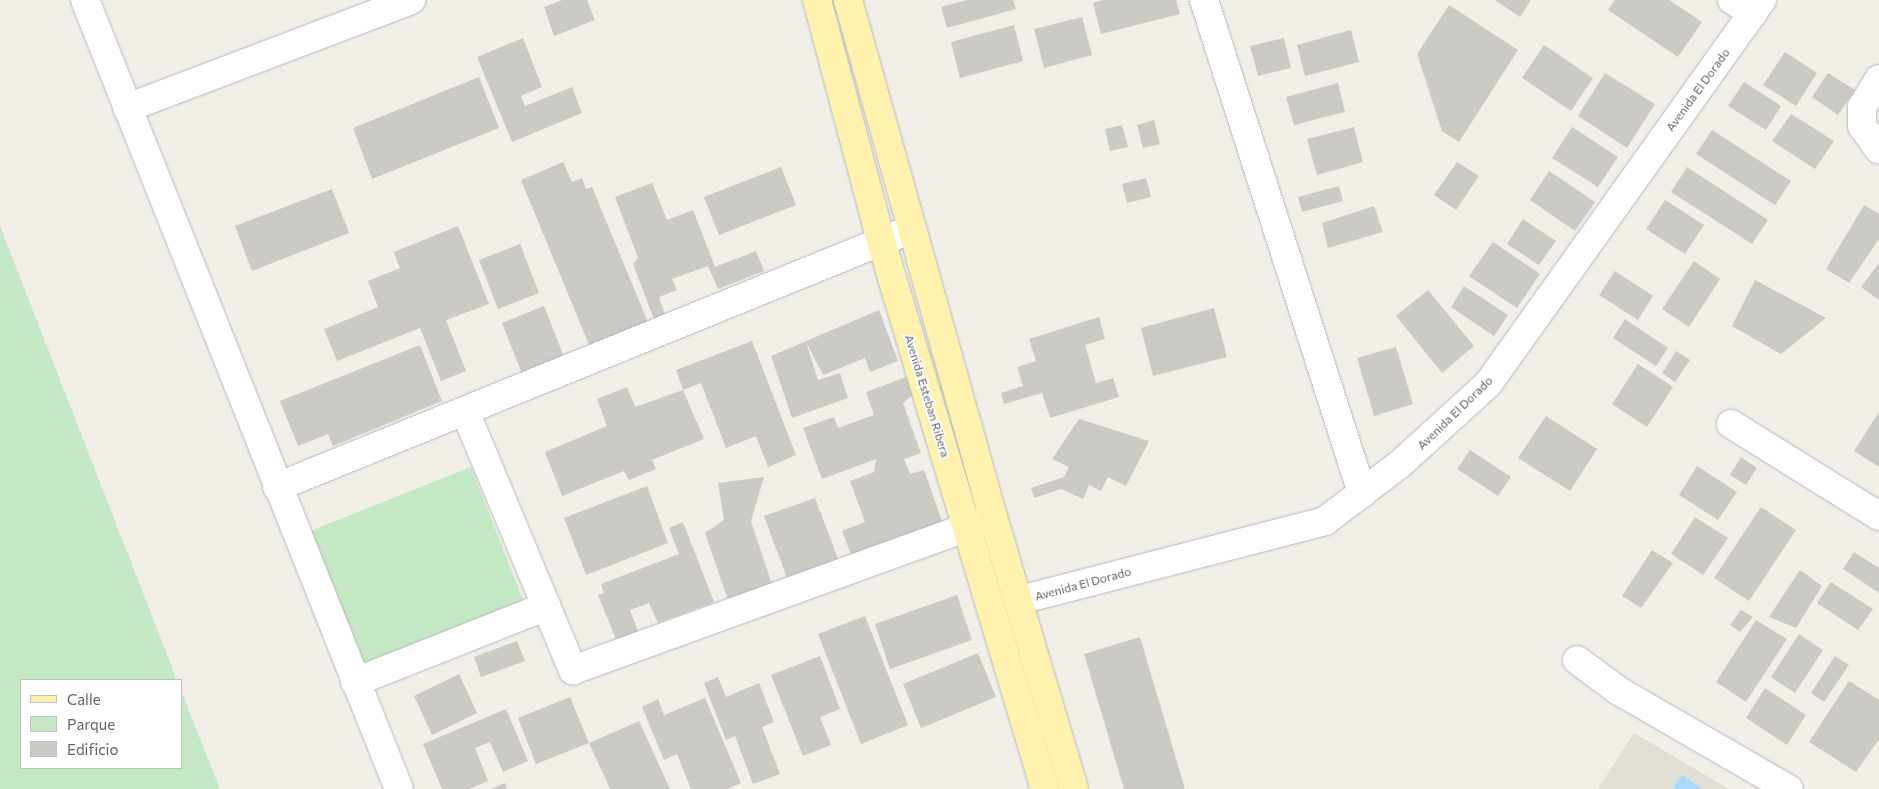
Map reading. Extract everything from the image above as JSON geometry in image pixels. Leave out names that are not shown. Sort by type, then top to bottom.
[{"type":"main road","name":"Avenida Esteban Ribera","points":[[817,0],[881,241],[1045,789]]},
{"type":"main road","points":[[848,0],[993,517],[1020,600],[1074,789]]},
{"type":"street","points":[[85,0],[355,682],[400,789]]},
{"type":"street","points":[[127,108],[410,0]]},
{"type":"street","points":[[1204,0],[1362,493]]},
{"type":"street","name":"Avenida El Dorado","points":[[1020,600],[1325,521],[1400,464],[1488,384],[1749,4]]},
{"type":"street","points":[[1879,79],[1862,107],[1862,126],[1879,149]]},
{"type":"street","points":[[278,487],[912,229]]},
{"type":"street","points":[[465,411],[573,670],[993,517]]},
{"type":"street","points":[[1731,424],[1879,516]]},
{"type":"street","points":[[355,682],[547,606]]},
{"type":"street","points":[[1577,660],[1619,691],[1790,789]]},
{"type":"shaded area","points":[[1634,733],[1729,789],[1598,789]]},
{"type":"green space","points":[[0,226],[177,679],[20,679],[20,769],[182,769],[182,694],[220,789],[0,789]]},
{"type":"green space","points":[[471,467],[523,600],[357,666],[305,533]]},
{"type":"water","points":[[1682,775],[1703,789],[1673,789]]},
{"type":"building","points":[[562,0],[587,0],[595,20],[554,36],[544,7]]},
{"type":"building","points":[[967,0],[1013,0],[1016,9],[947,28],[941,7]]},
{"type":"building","points":[[1103,0],[1176,0],[1180,14],[1101,34],[1093,3]]},
{"type":"building","points":[[1495,0],[1531,0],[1520,17]]},
{"type":"building","points":[[1615,0],[1669,0],[1702,22],[1678,57],[1608,10]]},
{"type":"building","points":[[1449,5],[1518,50],[1459,142],[1442,131],[1417,54]]},
{"type":"building","points":[[1082,17],[1092,55],[1044,68],[1034,29]]},
{"type":"building","points":[[1014,25],[1023,61],[960,78],[951,42]]},
{"type":"building","points":[[1351,30],[1359,62],[1305,76],[1297,45]]},
{"type":"building","points":[[523,38],[542,87],[521,96],[525,106],[572,87],[582,113],[512,142],[477,57]]},
{"type":"building","points":[[1284,38],[1291,68],[1258,76],[1250,46]]},
{"type":"building","points":[[1544,45],[1593,78],[1571,111],[1522,78]]},
{"type":"building","points":[[1785,52],[1817,73],[1796,106],[1763,85]]},
{"type":"building","points":[[1605,73],[1655,104],[1627,148],[1578,116]]},
{"type":"building","points":[[1828,73],[1855,90],[1838,115],[1812,97]]},
{"type":"building","points":[[479,77],[499,128],[372,179],[353,128]]},
{"type":"building","points":[[1744,82],[1781,106],[1766,130],[1728,106]]},
{"type":"building","points":[[1338,83],[1345,112],[1294,125],[1286,97]]},
{"type":"building","points":[[1791,114],[1834,141],[1815,169],[1772,141]]},
{"type":"building","points":[[1154,120],[1160,144],[1143,148],[1137,125]]},
{"type":"building","points":[[1122,125],[1128,147],[1110,151],[1105,129]]},
{"type":"building","points":[[1354,127],[1363,162],[1317,175],[1307,139]]},
{"type":"building","points":[[1572,127],[1618,157],[1598,187],[1552,158]]},
{"type":"building","points":[[1712,130],[1791,181],[1775,205],[1696,154]]},
{"type":"building","points":[[563,162],[572,182],[582,178],[586,189],[592,187],[650,327],[592,352],[521,180]]},
{"type":"building","points":[[1457,162],[1479,176],[1456,210],[1434,195]]},
{"type":"building","points":[[781,167],[796,205],[719,235],[704,197]]},
{"type":"building","points":[[1687,167],[1768,220],[1752,244],[1671,192]]},
{"type":"building","points":[[1549,171],[1595,202],[1575,231],[1530,200]]},
{"type":"building","points":[[1146,178],[1151,197],[1127,203],[1122,184]]},
{"type":"building","points":[[652,183],[667,220],[693,210],[715,267],[756,251],[764,271],[718,289],[708,266],[672,279],[677,290],[659,297],[666,318],[655,322],[633,264],[638,258],[615,197]]},
{"type":"building","points":[[1339,186],[1343,201],[1302,212],[1298,197]]},
{"type":"building","points":[[332,189],[349,233],[252,271],[235,226]]},
{"type":"building","points":[[1665,200],[1704,225],[1685,254],[1646,229]]},
{"type":"building","points":[[1864,205],[1879,214],[1879,239],[1849,283],[1826,269]]},
{"type":"building","points":[[1374,206],[1383,232],[1328,248],[1322,223]]},
{"type":"building","points":[[1523,219],[1556,241],[1539,265],[1507,244]]},
{"type":"building","points":[[458,226],[489,304],[446,320],[466,371],[441,381],[420,328],[337,361],[324,329],[378,307],[368,281],[400,268],[394,252]]},
{"type":"building","points":[[1493,242],[1540,274],[1517,308],[1469,276]]},
{"type":"building","points":[[520,244],[539,293],[498,309],[479,260]]},
{"type":"building","points":[[1694,261],[1720,279],[1689,327],[1662,309]]},
{"type":"building","points":[[1879,263],[1879,300],[1861,287]]},
{"type":"building","points":[[1615,271],[1653,296],[1638,320],[1599,295]]},
{"type":"building","points":[[1755,280],[1826,318],[1781,354],[1732,326]]},
{"type":"building","points":[[1464,286],[1508,315],[1494,336],[1451,307]]},
{"type":"building","points":[[1428,290],[1474,346],[1442,373],[1396,316]]},
{"type":"building","points":[[544,306],[565,359],[523,376],[502,323]]},
{"type":"building","points":[[1214,308],[1227,357],[1153,376],[1141,328]]},
{"type":"building","points":[[879,310],[898,361],[870,372],[865,358],[823,375],[806,342],[818,380],[840,373],[848,398],[792,418],[771,356]]},
{"type":"building","points":[[1099,317],[1105,339],[1085,345],[1096,383],[1113,378],[1119,397],[1050,418],[1042,393],[1004,404],[1001,393],[1023,386],[1017,367],[1036,361],[1029,339]]},
{"type":"building","points":[[1625,319],[1668,348],[1656,366],[1613,338]]},
{"type":"building","points":[[752,341],[796,455],[768,467],[756,436],[726,448],[701,383],[683,390],[676,370]]},
{"type":"building","points":[[420,345],[442,401],[333,446],[328,434],[298,446],[280,401]]},
{"type":"building","points":[[1396,347],[1413,404],[1374,416],[1357,358]]},
{"type":"building","points":[[1676,351],[1690,360],[1675,382],[1662,373]]},
{"type":"building","points":[[1638,364],[1673,387],[1647,427],[1612,404]]},
{"type":"building","points":[[906,377],[913,395],[903,403],[921,453],[904,459],[910,474],[924,470],[943,524],[852,557],[842,531],[865,522],[850,481],[874,472],[876,459],[822,479],[803,428],[834,417],[838,428],[874,415],[866,392]]},
{"type":"building","points":[[627,387],[635,407],[683,390],[704,439],[652,460],[656,469],[629,480],[624,471],[562,496],[545,452],[607,426],[597,399]]},
{"type":"building","points":[[1879,412],[1879,467],[1854,451]]},
{"type":"building","points":[[1546,416],[1597,449],[1570,491],[1518,458]]},
{"type":"building","points":[[1079,419],[1149,441],[1126,486],[1108,477],[1101,491],[1089,485],[1083,499],[1061,489],[1034,498],[1031,488],[1064,477],[1069,467],[1052,459]]},
{"type":"building","points":[[1470,450],[1511,477],[1498,496],[1457,469]]},
{"type":"building","points":[[1741,457],[1757,468],[1746,485],[1730,475]]},
{"type":"building","points":[[1697,466],[1737,492],[1718,520],[1679,495]]},
{"type":"building","points":[[764,477],[751,521],[773,587],[729,603],[705,533],[724,520],[718,483]]},
{"type":"building","points":[[647,486],[668,543],[586,575],[564,518]]},
{"type":"building","points":[[815,498],[840,564],[789,583],[764,516]]},
{"type":"building","points":[[1761,507],[1796,530],[1749,601],[1714,578]]},
{"type":"building","points":[[1695,517],[1728,538],[1703,575],[1671,554]]},
{"type":"building","points":[[683,522],[714,602],[658,623],[649,603],[630,610],[639,634],[617,642],[598,595],[604,593],[601,584],[679,554],[669,528]]},
{"type":"building","points":[[1652,550],[1673,563],[1641,608],[1622,596]]},
{"type":"building","points":[[1854,552],[1879,568],[1879,593],[1843,569]]},
{"type":"building","points":[[1800,570],[1822,586],[1796,628],[1769,617]]},
{"type":"building","points":[[1831,582],[1873,609],[1858,630],[1817,603]]},
{"type":"building","points":[[957,595],[972,640],[890,669],[875,624]]},
{"type":"building","points":[[1741,610],[1753,617],[1740,632],[1730,625]]},
{"type":"building","points":[[865,616],[908,725],[861,744],[818,634]]},
{"type":"building","points":[[1756,620],[1787,639],[1746,702],[1716,682]]},
{"type":"building","points":[[1799,634],[1823,650],[1795,693],[1771,677]]},
{"type":"building","points":[[1140,637],[1185,789],[1124,789],[1084,654]]},
{"type":"building","points":[[517,641],[525,661],[481,677],[474,657]]},
{"type":"building","points":[[978,653],[996,697],[921,728],[903,684]]},
{"type":"building","points":[[820,656],[840,709],[820,717],[831,745],[803,756],[771,675]]},
{"type":"building","points":[[1835,656],[1849,665],[1824,702],[1811,693]]},
{"type":"building","points":[[459,674],[477,713],[432,735],[414,696]]},
{"type":"building","points":[[718,677],[726,697],[759,683],[774,722],[762,727],[780,774],[753,784],[735,736],[726,740],[704,683]]},
{"type":"building","points":[[1849,681],[1879,700],[1879,739],[1856,772],[1809,742]]},
{"type":"building","points":[[1765,688],[1806,715],[1787,745],[1746,718]]},
{"type":"building","points":[[570,697],[589,743],[536,764],[518,718]]},
{"type":"building","points":[[705,698],[741,783],[727,789],[691,789],[677,754],[664,760],[642,707],[658,699],[664,715]]},
{"type":"building","points":[[506,709],[528,761],[503,772],[490,742],[475,748],[488,781],[469,789],[442,789],[423,744]]},
{"type":"building","points":[[639,721],[670,789],[610,789],[589,743]]},
{"type":"building","points":[[505,783],[507,789],[491,789]]}]
